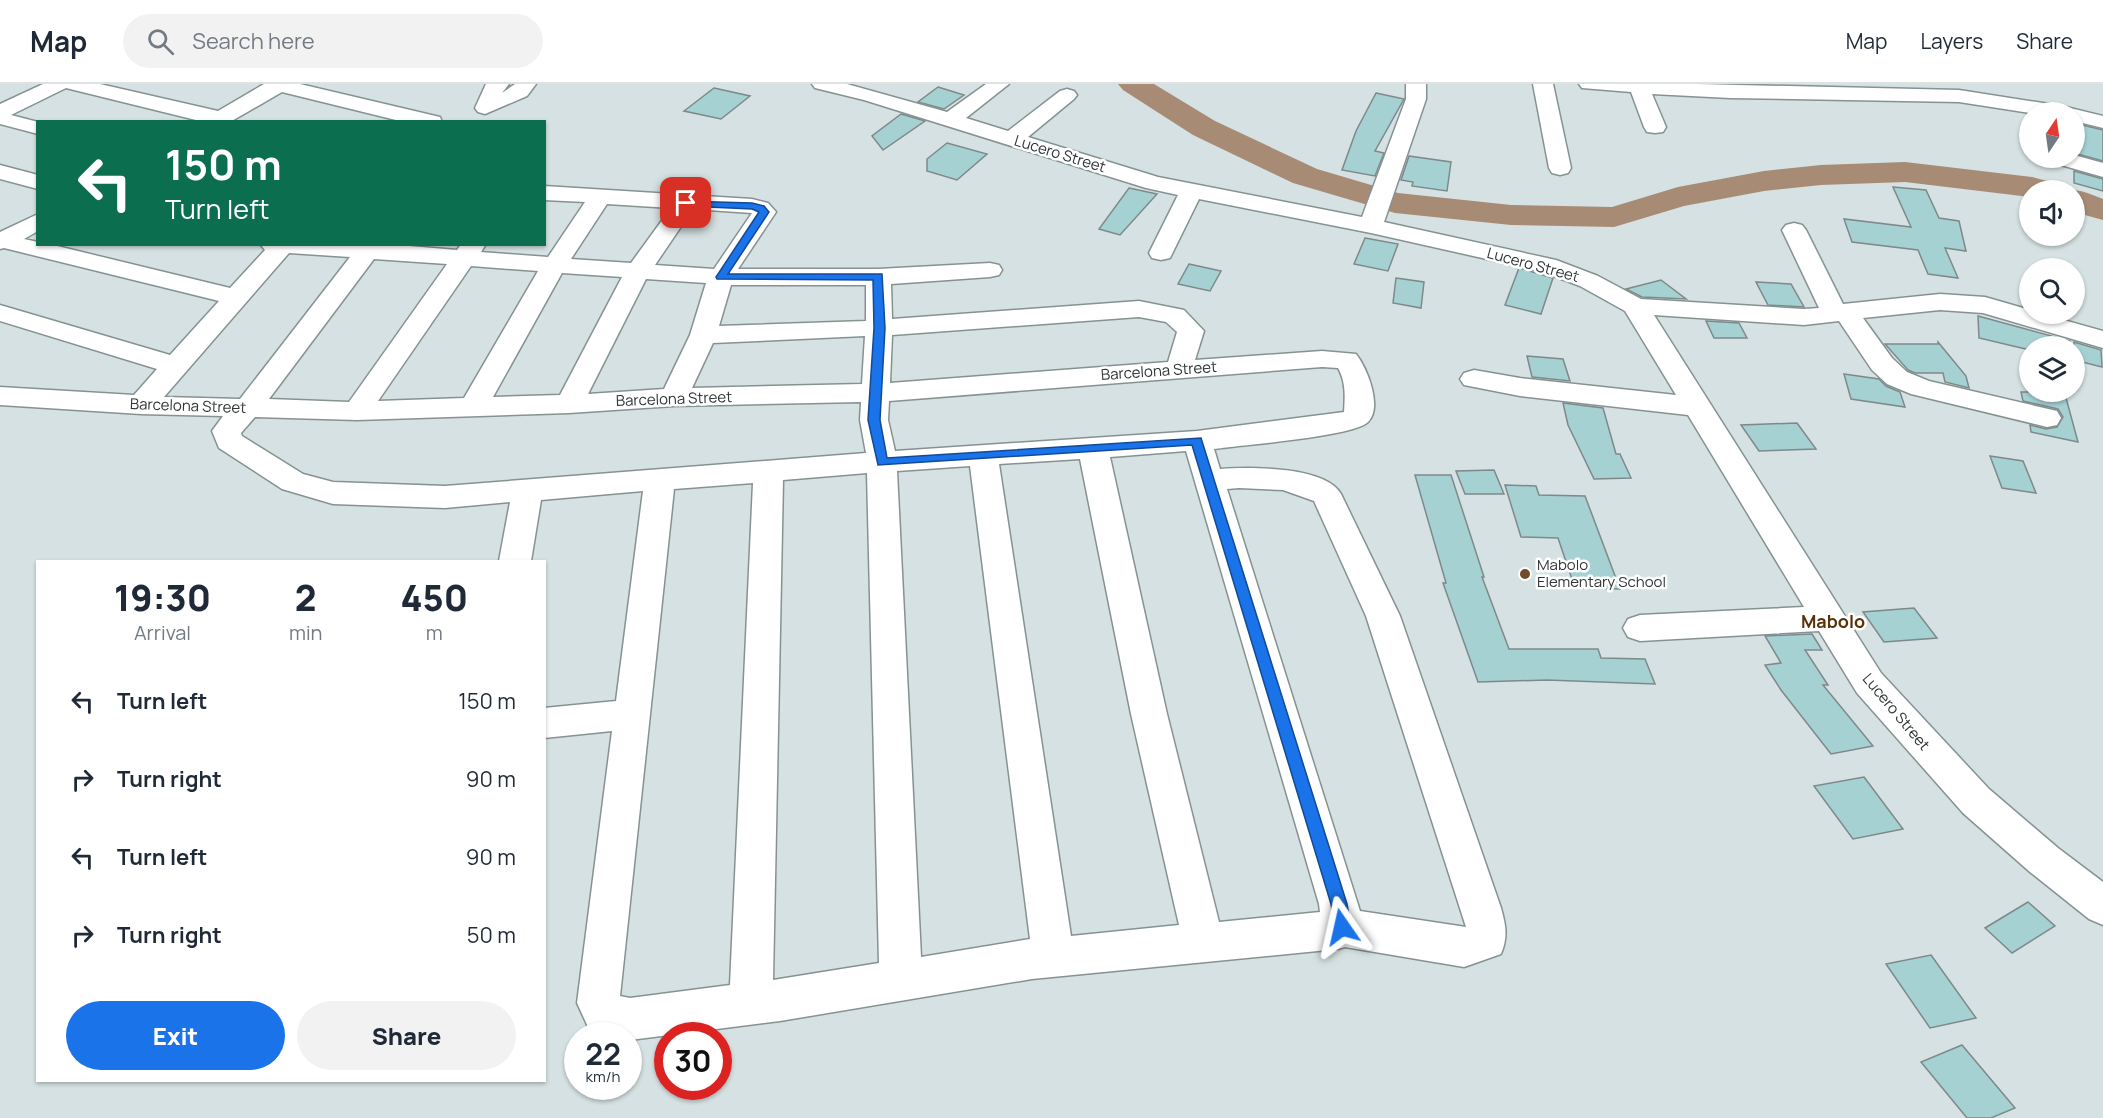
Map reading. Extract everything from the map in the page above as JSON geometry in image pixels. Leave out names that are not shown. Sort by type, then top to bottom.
[{"type":"street","points":[[0,112],[58,84]]},
{"type":"street","points":[[73,84],[217,120],[276,85],[395,118],[414,120]]},
{"type":"street","points":[[477,115],[494,87],[499,84]]},
{"type":"street","points":[[477,115],[520,92],[526,84]]},
{"type":"street","name":"Lucero Street","points":[[822,84],[950,120],[1154,183],[1192,190],[1378,206],[1589,280],[1635,306],[1869,683],[1939,762],[1993,815],[2044,860],[2103,906]]},
{"type":"street","points":[[950,120],[999,84]]},
{"type":"street","points":[[1378,206],[1416,99],[1416,84]]},
{"type":"street","points":[[1543,84],[1560,168]]},
{"type":"street","points":[[1589,84],[1731,92],[1959,96],[2019,105]]},
{"type":"street","points":[[1645,87],[1655,127]]},
{"type":"street","points":[[1012,139],[1067,94]]},
{"type":"street","points":[[0,118],[36,127]]},
{"type":"street","points":[[2085,118],[2103,122]]},
{"type":"street","points":[[2085,165],[2103,170]]},
{"type":"street","points":[[0,172],[36,181]]},
{"type":"street","points":[[1161,253],[1192,190]]},
{"type":"street","points":[[546,193],[752,206],[764,212],[721,277],[702,335],[674,397]]},
{"type":"street","points":[[473,407],[555,264],[600,197]]},
{"type":"street","points":[[569,404],[638,271],[686,203]]},
{"type":"street","points":[[1,241],[36,222]]},
{"type":"street","points":[[1794,230],[1840,312],[1882,364],[1897,378],[1921,388],[2047,418]]},
{"type":"street","points":[[1,241],[236,297]]},
{"type":"street","points":[[141,405],[236,297],[277,246]]},
{"type":"street","points":[[324,246],[469,251],[555,264],[721,277],[878,277],[990,270]]},
{"type":"street","points":[[370,247],[248,408],[226,431],[229,441],[293,482],[333,493],[445,497],[882,462],[1197,441],[1339,904],[1342,927]]},
{"type":"street","points":[[357,411],[469,251]]},
{"type":"street","points":[[878,277],[879,328],[874,420],[882,462],[901,980]]},
{"type":"street","points":[[1635,306],[1804,317],[1940,302],[1985,305],[2103,340]]},
{"type":"street","points":[[702,335],[879,328],[1140,309],[1175,316],[1191,331],[1179,369]]},
{"type":"street","points":[[0,313],[176,366]]},
{"type":"street","name":"Barcelona Street","points":[[0,396],[141,405],[357,411],[569,404],[674,397],[874,393],[1322,359],[1346,360],[1355,369],[1359,402],[1357,417],[1340,423],[1197,441]]},
{"type":"street","points":[[1474,379],[1520,387],[1698,407]]},
{"type":"street","points":[[1093,448],[1149,714],[1204,943]]},
{"type":"street","points":[[983,456],[1053,957]]},
{"type":"street","points":[[751,1004],[768,471]]},
{"type":"street","points":[[660,480],[598,1003],[604,1014],[630,1019],[751,1004],[1053,957],[1338,930],[1342,927],[1464,947],[1486,940],[1486,927],[1481,908],[1383,616],[1326,494],[1296,481],[1261,477],[1209,480]]},
{"type":"street","points":[[515,560],[528,490]]},
{"type":"street","points":[[1640,628],[1829,618]]},
{"type":"street","points":[[546,723],[632,714]]},
{"type":"building","points":[[938,87],[964,95],[944,109],[918,102]]},
{"type":"building","points":[[714,88],[750,96],[721,119],[684,111]]},
{"type":"building","points":[[1376,93],[1404,99],[1375,151],[1384,153],[1375,176],[1342,170],[1356,131]]},
{"type":"building","points":[[901,114],[925,121],[883,150],[872,136]]},
{"type":"building","points":[[2085,126],[2103,130],[2103,161],[2085,156]]},
{"type":"building","points":[[947,143],[987,154],[957,180],[927,171],[927,159]]},
{"type":"building","points":[[1409,156],[1451,162],[1447,191],[1412,186],[1413,182],[1401,180]]},
{"type":"building","points":[[2074,171],[2103,179],[2103,191],[2085,186],[2085,180],[2074,180]]},
{"type":"building","points":[[1893,187],[1926,190],[1939,218],[1959,221],[1966,251],[1945,248],[1958,278],[1928,274],[1918,250],[1852,242],[1844,219],[1911,227]]},
{"type":"building","points":[[1129,188],[1157,194],[1120,235],[1099,229]]},
{"type":"building","points":[[1365,238],[1398,244],[1388,271],[1354,264]]},
{"type":"building","points":[[1189,264],[1221,271],[1210,291],[1178,284]]},
{"type":"building","points":[[1519,268],[1553,278],[1541,314],[1505,305]]},
{"type":"building","points":[[1396,278],[1424,282],[1421,308],[1393,303]]},
{"type":"building","points":[[1661,280],[1686,299],[1642,297],[1626,289]]},
{"type":"building","points":[[1756,282],[1791,284],[1804,307],[1768,305]]},
{"type":"building","points":[[1978,316],[2052,336],[2019,336],[2019,347],[1979,338]]},
{"type":"building","points":[[1706,321],[1739,323],[1747,338],[1714,338]]},
{"type":"building","points":[[1938,342],[1966,376],[1969,388],[1945,382],[1943,373],[1915,373],[1908,370],[1885,344],[1938,344]]},
{"type":"building","points":[[2085,345],[2101,350],[2102,367],[2085,363]]},
{"type":"building","points":[[1527,356],[1563,359],[1570,381],[1532,377]]},
{"type":"building","points":[[1844,374],[1879,379],[1886,386],[1900,392],[1905,407],[1851,399]]},
{"type":"building","points":[[2027,402],[2067,402],[2078,442],[2031,432],[2030,425],[2046,429],[2057,427],[2063,417],[2058,409]]},
{"type":"building","points":[[1563,403],[1603,408],[1616,454],[1620,454],[1631,478],[1594,479],[1568,425]]},
{"type":"building","points":[[1797,423],[1816,449],[1759,451],[1741,425]]},
{"type":"building","points":[[1990,456],[2023,461],[2036,493],[2002,488]]},
{"type":"building","points":[[1494,470],[1504,494],[1465,494],[1456,471]]},
{"type":"building","points":[[1415,475],[1451,475],[1484,577],[1482,577],[1509,649],[1598,649],[1601,658],[1645,659],[1655,684],[1547,680],[1478,682],[1443,583],[1446,583]]},
{"type":"building","points":[[1505,485],[1536,486],[1539,495],[1585,496],[1620,589],[1575,588],[1558,538],[1521,537]]},
{"type":"building","points":[[1914,608],[1937,638],[1884,642],[1863,612]]},
{"type":"building","points":[[1812,634],[1822,650],[1805,650],[1828,685],[1823,685],[1873,746],[1831,754],[1781,690],[1765,665],[1781,663],[1765,636]]},
{"type":"building","points":[[1864,777],[1903,829],[1853,839],[1814,786]]},
{"type":"building","points":[[2028,902],[2055,926],[2012,953],[1985,928]]},
{"type":"building","points":[[1931,955],[1976,1018],[1930,1028],[1886,964]]},
{"type":"building","points":[[1962,1045],[2015,1108],[1991,1118],[1967,1118],[1921,1062]]},
{"type":"waterway","points":[[1133,84],[1204,128],[1305,176],[1395,203],[1511,215],[1614,217],[1678,197],[1764,181],[1821,175],[1905,172],[2019,185]]},
{"type":"waterway","points":[[2085,204],[2103,210]]},
{"type":"place","name":"Mabolo Elementary School","points":[[1525,574]]},
{"type":"district","name":"Mabolo","points":[[1833,622]]},
{"type":"route","points":[[686,203],[752,206],[764,212],[721,277],[878,277],[879,328],[874,420],[882,462],[1197,441],[1339,904],[1342,927]]}]
